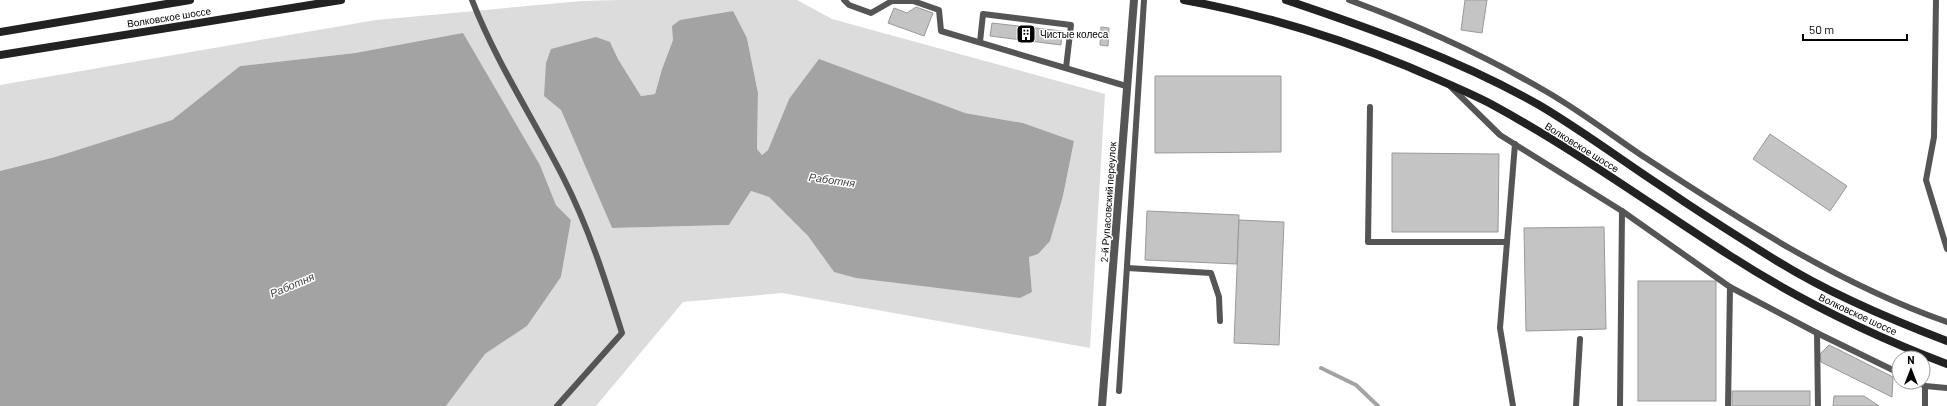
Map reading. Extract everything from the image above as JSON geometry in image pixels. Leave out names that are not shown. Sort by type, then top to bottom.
[{"type":"main road","name":"Волковское шоссе","points":[[0,32],[190,0]]},
{"type":"main road","name":"Волковское шоссе","points":[[0,55],[341,0]]},
{"type":"main road","name":"Волковское шоссе","points":[[1184,0],[1255,15],[1320,34],[1380,55],[1489,103],[1572,150],[1731,256],[1813,304],[1947,364]]},
{"type":"main road","name":"Волковское шоссе","points":[[1286,0],[1355,23],[1468,69],[1539,105],[1614,152],[1667,190],[1779,262],[1821,286],[1881,315],[1947,341]]},
{"type":"street","name":"2-й Рупасовский переулок","points":[[1102,406],[1126,86],[1134,0]]},
{"type":"lane","points":[[472,0],[482,27],[564,178],[597,251],[622,333],[557,406]]},
{"type":"lane","points":[[844,0],[849,5],[871,13],[892,1],[913,1],[939,10],[941,31],[1126,86]]},
{"type":"lane","points":[[1119,391],[1144,0]]},
{"type":"lane","points":[[1349,0],[1401,19],[1505,67],[1550,93],[1732,214],[1804,258],[1870,291],[1915,311],[1947,322]]},
{"type":"lane","points":[[1936,0],[1934,137],[1926,180],[1947,249]]},
{"type":"lane","points":[[980,42],[983,14],[1071,25],[1066,68]]},
{"type":"lane","points":[[1446,83],[1500,135],[1622,211],[1730,287],[1817,333],[1891,369]]},
{"type":"lane","points":[[1370,107],[1368,242],[1507,242]]},
{"type":"lane","points":[[1513,406],[1500,328],[1515,144]]},
{"type":"lane","points":[[1620,406],[1622,211]]},
{"type":"lane","points":[[1126,268],[1211,274],[1219,297],[1220,321]]},
{"type":"lane","points":[[1728,406],[1730,287]]},
{"type":"lane","points":[[1817,333],[1818,406]]},
{"type":"lane","points":[[1576,406],[1580,339]]},
{"type":"lane","points":[[1931,387],[1947,388]]},
{"type":"lane","points":[[1925,390],[1925,406]]},
{"type":"shaded area","points":[[797,0],[832,19],[1105,94],[1090,348],[782,293],[683,302],[596,406],[446,406],[485,354],[527,326],[561,277],[571,220],[556,205],[540,165],[462,34],[355,53],[240,66],[172,120],[55,157],[0,171],[0,85],[376,20],[582,1]],"holes":[[[732,11],[747,38],[758,93],[757,149],[762,155],[768,150],[789,99],[965,113],[1023,123],[1074,141],[1063,196],[1050,240],[1029,257],[1032,292],[834,272],[808,236],[769,197],[751,191],[729,225],[612,228],[561,110],[610,42],[618,59],[641,96],[655,94],[662,69],[673,40]]]},
{"type":"water","points":[[733,11],[747,38],[758,93],[757,149],[762,155],[768,150],[789,99],[819,59],[965,113],[1023,123],[1074,141],[1063,196],[1050,241],[1038,254],[1029,257],[1032,292],[1020,298],[856,278],[834,272],[808,236],[769,197],[751,191],[729,225],[612,228],[561,110],[544,96],[546,63],[551,49],[596,37],[610,42],[618,59],[641,96],[655,94],[662,69],[673,40],[672,26],[680,20]]},
{"type":"water","points":[[463,33],[540,165],[556,205],[571,220],[561,277],[527,326],[485,354],[446,406],[0,406],[0,171],[55,157],[172,120],[240,66],[355,53]]},
{"type":"building","points":[[1465,0],[1487,0],[1482,33],[1461,30]]},
{"type":"building","points":[[916,7],[933,13],[924,36],[888,23],[894,8],[907,13]]},
{"type":"building","name":"Чистые колеса","points":[[992,23],[1062,31],[1061,45],[990,36]]},
{"type":"building","points":[[1101,27],[1109,28],[1108,46],[1100,45]]},
{"type":"building","points":[[1155,76],[1281,76],[1281,152],[1155,153]]},
{"type":"building","points":[[1770,134],[1847,186],[1830,211],[1753,159]]},
{"type":"building","points":[[1392,153],[1499,154],[1498,232],[1392,232]]},
{"type":"building","points":[[1147,211],[1239,215],[1237,264],[1145,260]]},
{"type":"building","points":[[1239,220],[1284,222],[1279,345],[1234,343]]},
{"type":"building","points":[[1604,227],[1606,329],[1526,331],[1524,228]]},
{"type":"building","points":[[1638,281],[1716,281],[1716,401],[1638,401]]},
{"type":"building","points":[[1829,345],[1891,376],[1892,397],[1821,362],[1820,354]]},
{"type":"building","points":[[1732,391],[1810,391],[1810,406],[1732,406]]},
{"type":"building","points":[[1834,396],[1864,396],[1879,406],[1833,406]]},
{"type":"waterway","name":"Работня","points":[[1321,368],[1356,385],[1378,406]]},
{"type":"place","name":"Чистые колеса","points":[[1026,34]]}]
